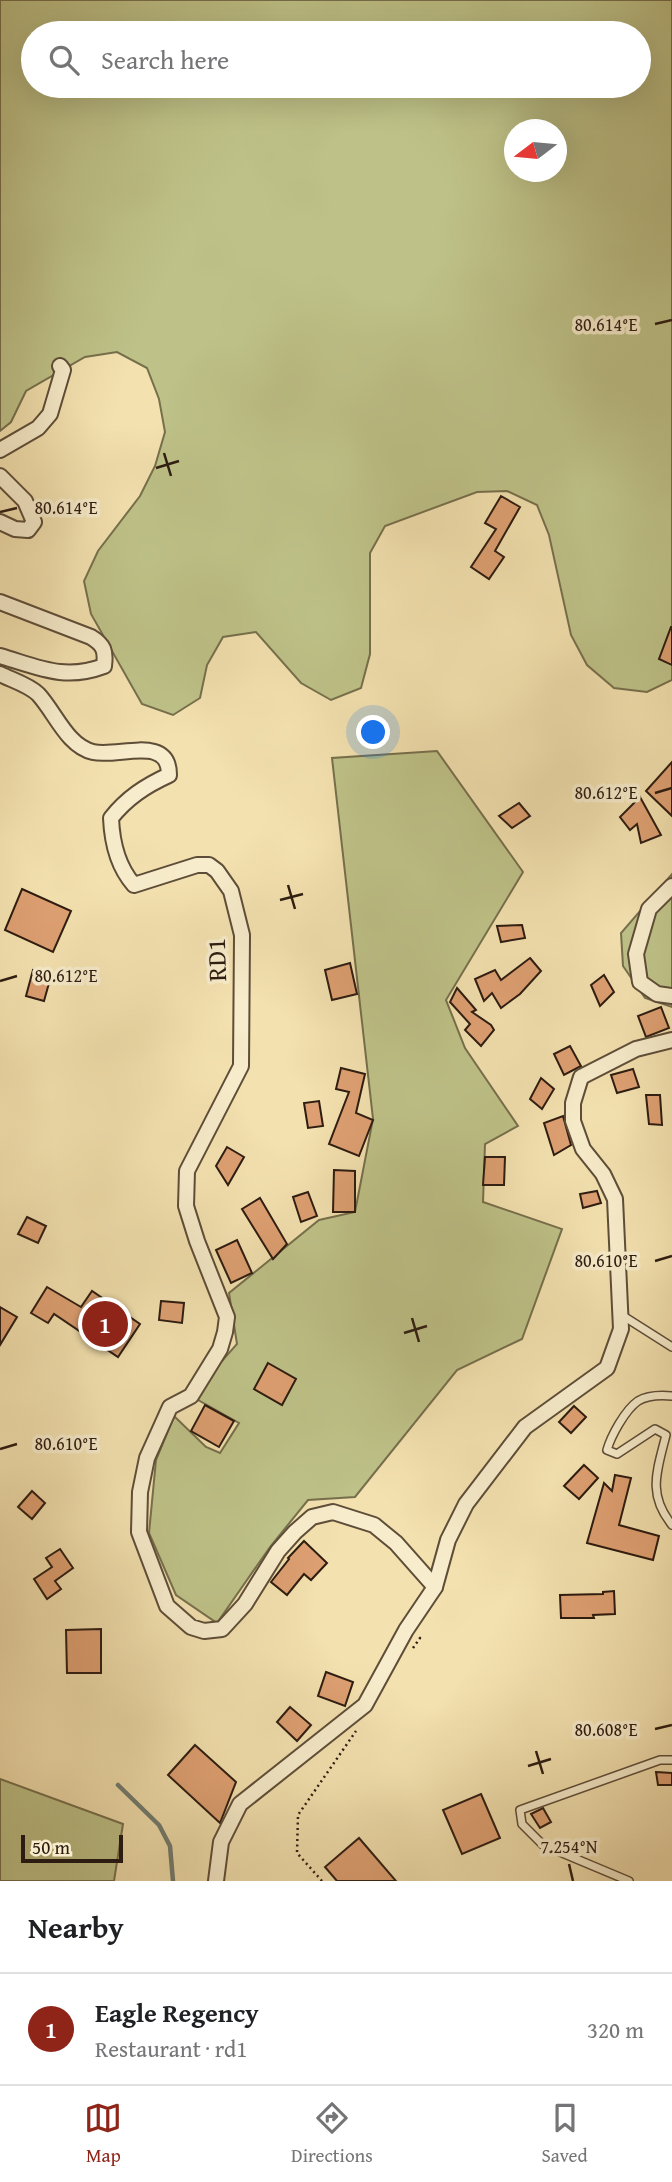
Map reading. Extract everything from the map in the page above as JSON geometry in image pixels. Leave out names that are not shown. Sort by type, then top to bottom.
[{"type":"street","points":[[0,450],[38,428],[50,414],[63,370],[60,366]]},
{"type":"street","points":[[0,476],[25,502],[34,522],[28,530],[15,529],[0,522]]},
{"type":"street","points":[[0,602],[77,631],[101,644],[106,652],[104,666],[73,674],[35,668],[0,656]]},
{"type":"street","name":"RD1","points":[[0,674],[37,692],[51,709],[59,725],[75,741],[93,752],[154,751],[164,756],[169,766],[169,775],[125,801],[111,818],[112,836],[124,874],[134,885],[197,864],[209,865],[217,871],[231,891],[242,935],[241,1066],[187,1171],[186,1206],[227,1317],[225,1332],[220,1349],[191,1396],[170,1407],[147,1458],[140,1492],[139,1532],[167,1606],[191,1627],[204,1631],[222,1629],[245,1604],[278,1551],[295,1532],[312,1517],[333,1513],[374,1525],[396,1543],[435,1587]]},
{"type":"street","points":[[672,886],[649,909],[636,954],[640,982],[657,994],[672,996]]},
{"type":"street","points":[[216,1881],[221,1842],[240,1804],[365,1705],[405,1630],[435,1587],[448,1540],[466,1504],[525,1427],[607,1368],[621,1329],[615,1199],[603,1174],[583,1149],[573,1121],[573,1102],[582,1077],[636,1049],[672,1040]]},
{"type":"lane","points":[[619,1314],[672,1347]]},
{"type":"lane","points":[[672,1396],[658,1394],[638,1401],[611,1435],[607,1450],[617,1454],[655,1429],[666,1435],[655,1476],[659,1509],[672,1525]]},
{"type":"lane","points":[[629,1881],[543,1845],[522,1824],[520,1810],[660,1760],[672,1760]]},
{"type":"path","points":[[405,1630],[420,1638],[412,1649]]},
{"type":"path","points":[[322,1881],[297,1853],[298,1815],[359,1726]]},
{"type":"green space","points":[[0,0],[672,0],[672,680],[647,692],[614,688],[587,665],[571,635],[549,535],[537,505],[507,491],[477,492],[385,526],[370,553],[370,654],[361,688],[331,700],[301,683],[256,632],[223,637],[207,665],[200,698],[173,715],[142,704],[91,614],[84,581],[98,551],[140,496],[155,466],[165,432],[159,399],[147,368],[117,352],[85,357],[26,391],[11,422],[0,431]]},
{"type":"green space","points":[[437,751],[523,872],[446,1000],[465,1048],[518,1126],[485,1144],[483,1202],[562,1229],[522,1339],[457,1370],[355,1497],[308,1500],[270,1547],[217,1623],[176,1595],[149,1533],[156,1460],[174,1416],[206,1447],[220,1453],[239,1423],[191,1396],[237,1344],[229,1293],[319,1220],[355,1212],[373,1119],[332,758]]},
{"type":"green space","points":[[672,874],[672,1007],[645,998],[623,966],[621,933]]},
{"type":"green space","points":[[0,1779],[123,1824],[114,1881],[0,1881]]},
{"type":"building","points":[[501,496],[520,507],[495,551],[504,557],[489,579],[471,567],[496,529],[485,523]]},
{"type":"building","points":[[672,627],[672,665],[659,659]]},
{"type":"building","points":[[672,762],[672,816],[646,791]]},
{"type":"building","points":[[640,797],[661,835],[641,843],[637,824],[630,830],[620,817]]},
{"type":"building","points":[[519,803],[530,816],[512,828],[499,816]]},
{"type":"building","points":[[22,889],[71,911],[53,952],[5,930]]},
{"type":"building","points":[[522,925],[525,938],[501,942],[497,926]]},
{"type":"building","points":[[530,958],[541,971],[520,994],[501,1008],[492,993],[484,1001],[475,979],[495,970],[501,980]]},
{"type":"building","points":[[350,963],[357,994],[332,1000],[325,970]]},
{"type":"building","points":[[33,970],[51,976],[44,1001],[26,996]]},
{"type":"building","points":[[604,975],[614,992],[600,1006],[591,985]]},
{"type":"building","points":[[457,988],[476,1010],[472,1012],[494,1030],[481,1046],[465,1030],[470,1024],[450,1002]]},
{"type":"building","points":[[661,1007],[669,1028],[646,1037],[638,1016]]},
{"type":"building","points":[[570,1046],[581,1066],[564,1075],[554,1054]]},
{"type":"building","points":[[341,1068],[365,1074],[356,1113],[373,1120],[359,1156],[329,1144],[349,1092],[336,1089]]},
{"type":"building","points":[[633,1069],[639,1087],[617,1093],[611,1075]]},
{"type":"building","points":[[541,1078],[554,1089],[542,1109],[530,1099]]},
{"type":"building","points":[[646,1095],[660,1095],[662,1125],[649,1124]]},
{"type":"building","points":[[319,1101],[323,1126],[308,1128],[304,1103]]},
{"type":"building","points":[[563,1116],[571,1145],[554,1155],[544,1123]]},
{"type":"building","points":[[227,1147],[244,1157],[228,1185],[216,1166]]},
{"type":"building","points":[[485,1157],[505,1157],[504,1185],[483,1185]]},
{"type":"building","points":[[334,1170],[355,1171],[355,1212],[333,1212]]},
{"type":"building","points":[[597,1191],[601,1203],[583,1208],[580,1194]]},
{"type":"building","points":[[308,1192],[317,1216],[301,1222],[293,1197]]},
{"type":"building","points":[[260,1198],[287,1244],[273,1259],[242,1209]]},
{"type":"building","points":[[27,1217],[46,1226],[38,1243],[18,1234]]},
{"type":"building","points":[[237,1240],[252,1273],[231,1283],[216,1250]]},
{"type":"building","points":[[47,1287],[81,1307],[92,1291],[140,1324],[118,1357],[54,1314],[48,1323],[31,1313]]},
{"type":"building","points":[[161,1301],[184,1303],[182,1323],[159,1320]]},
{"type":"building","points":[[0,1307],[17,1317],[0,1345]]},
{"type":"building","points":[[268,1363],[296,1379],[282,1405],[254,1389]]},
{"type":"building","points":[[205,1405],[234,1421],[219,1447],[191,1431]]},
{"type":"building","points":[[574,1406],[586,1417],[571,1433],[559,1422]]},
{"type":"building","points":[[584,1465],[598,1478],[579,1499],[564,1486]]},
{"type":"building","points":[[615,1475],[631,1478],[619,1525],[659,1536],[653,1560],[587,1543],[604,1483],[612,1491]]},
{"type":"building","points":[[32,1491],[45,1503],[32,1519],[18,1507]]},
{"type":"building","points":[[304,1541],[327,1563],[311,1580],[304,1574],[287,1595],[271,1582]]},
{"type":"building","points":[[60,1549],[73,1568],[55,1581],[61,1589],[47,1599],[34,1579],[52,1567],[46,1558]]},
{"type":"building","points":[[614,1591],[615,1614],[593,1615],[594,1618],[561,1618],[560,1595],[603,1594]]},
{"type":"building","points":[[101,1629],[101,1673],[67,1673],[66,1630]]},
{"type":"building","points":[[326,1672],[353,1682],[345,1706],[318,1696]]},
{"type":"building","points":[[290,1707],[311,1725],[297,1741],[277,1722]]},
{"type":"building","points":[[195,1745],[236,1782],[220,1823],[168,1775]]},
{"type":"building","points":[[656,1772],[672,1773],[672,1785],[658,1785]]},
{"type":"building","points":[[481,1794],[500,1838],[462,1854],[443,1810]]},
{"type":"building","points":[[543,1808],[551,1822],[540,1828],[531,1814]]},
{"type":"building","points":[[359,1838],[396,1881],[337,1881],[325,1867]]},
{"type":"waterway","points":[[118,1785],[159,1825],[170,1846],[173,1881]]},
{"type":"place","name":"Eagle Regency","points":[[105,1324]]}]
